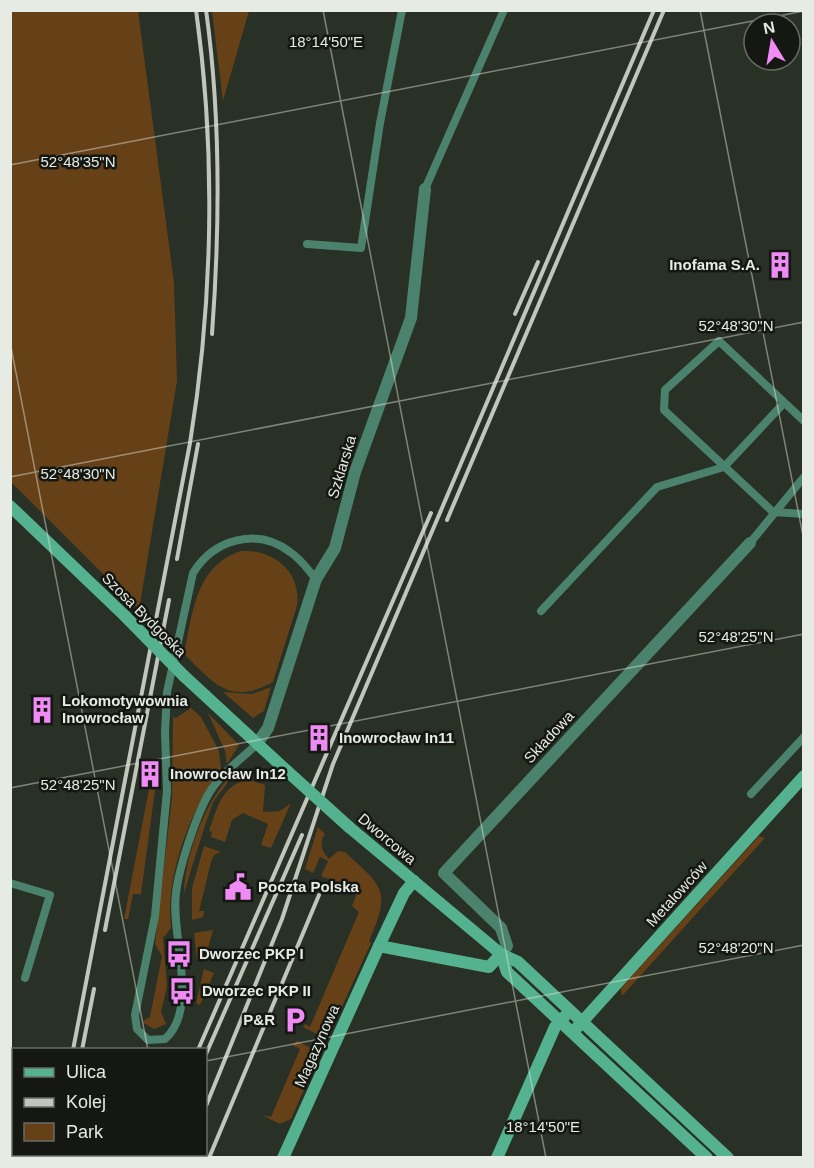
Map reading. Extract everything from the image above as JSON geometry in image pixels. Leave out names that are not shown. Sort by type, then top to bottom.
[{"type":"main road","name":"Szosa Bydgoska","points":[[10,506],[256,745]]},
{"type":"main road","name":"Dworcowa","points":[[256,745],[349,827],[501,954],[518,962],[728,1158]]},
{"type":"main road","name":"Metalowców","points":[[573,1032],[804,776]]},
{"type":"main road","name":"Magazynowa","points":[[283,1158],[404,893],[414,881]]},
{"type":"main road","points":[[379,946],[489,967],[501,954]]},
{"type":"main road","name":"Dworcowa","points":[[501,954],[507,972],[707,1158]]},
{"type":"main road","points":[[497,1158],[555,1027],[570,1010]]},
{"type":"street","name":"Szklarska","points":[[256,745],[268,728],[316,579],[335,548],[354,472],[411,318],[425,189]]},
{"type":"street","name":"Składowa","points":[[501,954],[507,946],[501,928],[444,873],[750,543]]},
{"type":"lane","points":[[307,244],[362,248],[380,123],[402,10]]},
{"type":"lane","points":[[425,189],[504,10]]},
{"type":"lane","points":[[804,421],[719,341],[665,390],[664,410],[773,512],[804,514]]},
{"type":"lane","points":[[541,611],[657,487],[724,467],[784,403]]},
{"type":"lane","points":[[750,543],[773,512],[804,477]]},
{"type":"lane","points":[[256,745],[218,780],[201,810],[180,873],[175,898],[181,969],[178,1017],[165,1039],[148,1040],[137,1029],[135,1015],[155,916],[167,791],[165,732],[167,692],[193,573],[199,563],[218,547],[229,542],[255,538],[268,540],[291,552],[316,579]]},
{"type":"lane","points":[[751,794],[804,737]]},
{"type":"lane","points":[[10,883],[50,895],[26,978]]},
{"type":"green space","points":[[10,11],[138,11],[174,283],[177,381],[139,610],[11,482]]},
{"type":"green space","points":[[212,11],[249,11],[223,101]]},
{"type":"green space","points":[[241,551],[264,554],[283,565],[295,583],[297,594],[297,606],[273,682],[245,692],[223,688],[204,674],[184,654],[194,607],[205,579],[226,558]]},
{"type":"green space","points":[[271,687],[264,711],[253,718],[223,692],[252,694]]},
{"type":"green space","points":[[191,708],[201,717],[219,751],[221,769],[190,823],[176,866],[170,908],[171,928],[163,938],[167,986],[161,1012],[166,1024],[154,1029],[142,1022],[150,1017],[162,956],[155,944],[172,798],[173,717],[176,718]]},
{"type":"green space","points":[[208,713],[239,745],[227,764],[225,751]]},
{"type":"green space","points":[[229,777],[212,805],[184,893],[192,847],[204,816]]},
{"type":"green space","points":[[249,780],[265,785],[263,812],[280,811],[291,803],[271,848],[261,845],[268,824],[243,813],[232,820],[225,842],[211,837],[212,832],[209,831],[222,798],[232,786]]},
{"type":"green space","points":[[149,789],[155,790],[141,894],[133,894],[128,919],[124,919]]},
{"type":"green space","points":[[318,827],[325,834],[322,844],[326,856],[329,859],[338,851],[345,852],[376,883],[381,900],[380,911],[369,941],[371,943],[329,1035],[322,1039],[316,1039],[317,1034],[303,1027],[305,1024],[310,1027],[359,912],[352,906],[358,890],[321,876],[328,861],[320,857],[313,873],[305,869]]},
{"type":"green space","points":[[759,836],[765,838],[622,996],[621,988]]},
{"type":"green space","points":[[204,846],[221,852],[214,855],[211,862],[199,911],[204,911],[203,917],[192,920],[192,888]]},
{"type":"green space","points":[[213,930],[205,959],[197,960],[194,933]]},
{"type":"green space","points":[[204,969],[214,973],[200,1005],[196,1003]]},
{"type":"green space","points":[[297,1041],[317,1051],[319,1056],[291,1119],[280,1124],[262,1115],[271,1117],[300,1049],[292,1045]]},
{"type":"railway","points":[[73,1048],[190,443],[198,390],[207,281],[209,172],[207,118],[196,10]]},
{"type":"railway","points":[[206,10],[211,50],[218,172],[217,253],[212,334]]},
{"type":"railway","points":[[207,1104],[282,919],[333,764],[654,10]]},
{"type":"railway","points":[[447,520],[664,10]]},
{"type":"railway","points":[[515,314],[538,262]]},
{"type":"railway","points":[[177,559],[198,444]]},
{"type":"railway","points":[[199,1048],[431,513]]},
{"type":"railway","points":[[105,930],[169,600]]},
{"type":"railway","points":[[207,1052],[302,835]]},
{"type":"railway","points":[[209,1158],[319,895]]},
{"type":"railway","points":[[82,1048],[94,989]]},
{"type":"place","name":"Inofama S.A.","points":[[780,265]]},
{"type":"place","name":"Lokomotywownia Inowrocław","points":[[42,710]]},
{"type":"place","name":"Inowrocław In11","points":[[319,738]]},
{"type":"place","name":"Inowrocław In12","points":[[150,774]]},
{"type":"place","name":"Poczta Polska","points":[[238,887]]},
{"type":"place","name":"Dworzec PKP I","points":[[179,954]]},
{"type":"place","name":"Dworzec PKP II","points":[[182,991]]},
{"type":"place","name":"P&R","points":[[295,1020]]}]
